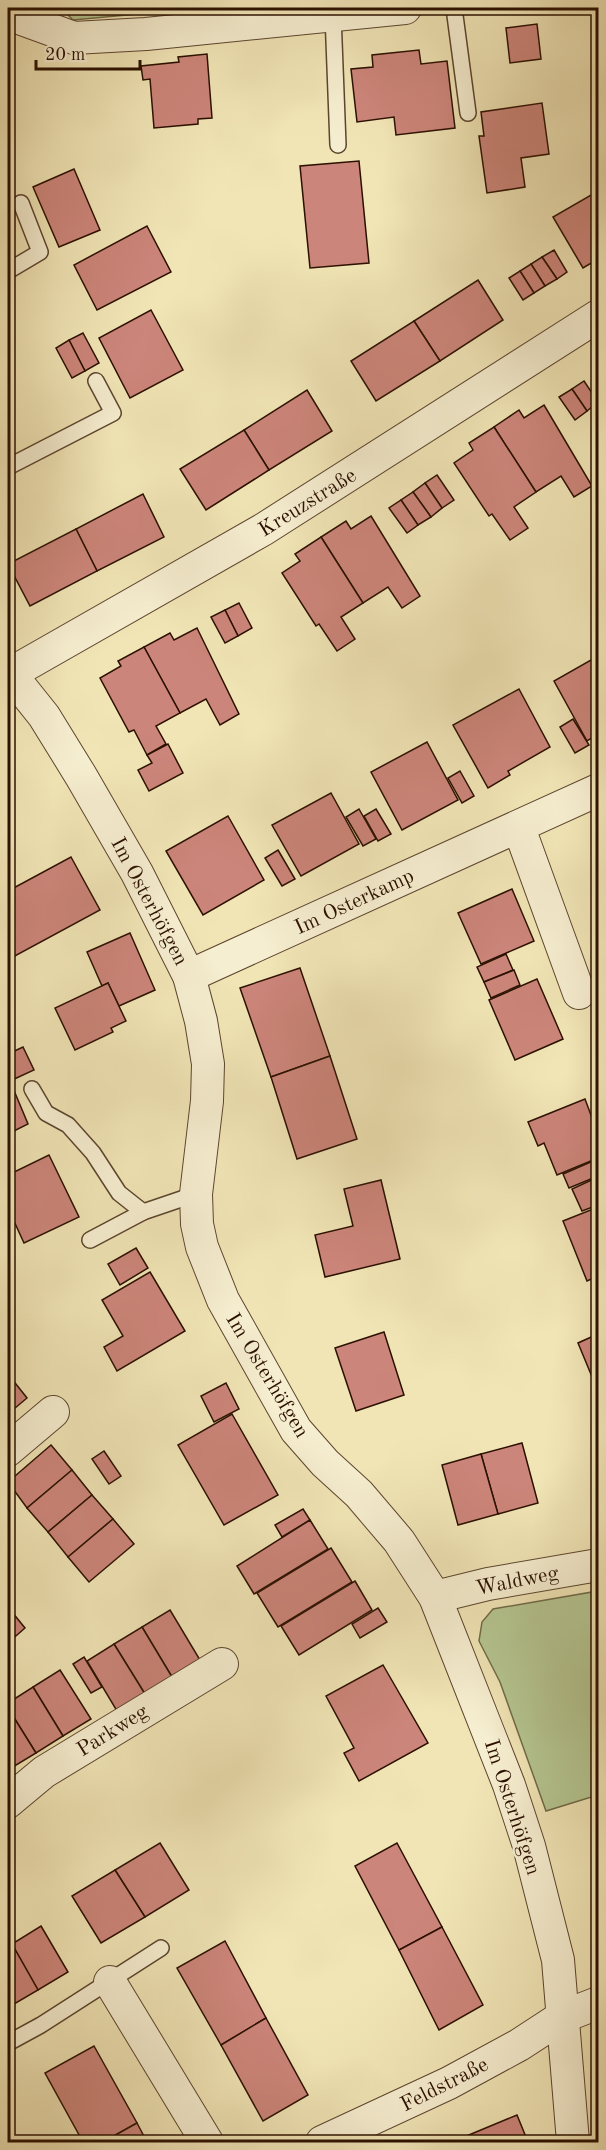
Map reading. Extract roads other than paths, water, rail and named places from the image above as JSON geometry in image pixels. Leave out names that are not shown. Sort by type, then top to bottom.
[{"type":"street","points":[[8,14],[74,38],[405,8]]},
{"type":"street","name":"Kreuzstraße","points":[[8,673],[264,529],[598,316]]},
{"type":"street","name":"Im Osterhöfgen","points":[[8,673],[44,716],[81,776],[137,873],[189,976],[201,1021],[208,1064],[207,1101],[196,1194],[197,1224],[202,1247],[223,1300],[296,1430],[325,1463],[359,1494],[393,1533],[435,1597],[509,1785],[529,1846],[558,1960],[573,2142]]},
{"type":"street","name":"Im Osterkamp","points":[[189,976],[519,828],[598,790]]},
{"type":"street","points":[[519,828],[579,993]]},
{"type":"street","points":[[8,1450],[53,1412]]},
{"type":"street","name":"Waldweg","points":[[435,1597],[488,1584],[598,1565]]},
{"type":"street","name":"Parkweg","points":[[8,1802],[44,1772],[222,1665]]},
{"type":"street","points":[[110,1982],[207,2142]]},
{"type":"street","name":"Feldstraße","points":[[322,2142],[449,2083],[519,2045],[562,2017],[598,2003]]},
{"type":"lane","points":[[454,8],[468,113]]},
{"type":"lane","points":[[333,15],[338,145]]},
{"type":"lane","points":[[8,271],[40,252],[21,202]]},
{"type":"lane","points":[[8,467],[113,413],[96,381]]},
{"type":"lane","points":[[32,1089],[46,1113],[68,1125],[93,1153],[119,1193],[142,1212]]},
{"type":"lane","points":[[90,1240],[142,1212],[196,1194]]},
{"type":"lane","points":[[8,2043],[110,1982],[161,1948]]}]
